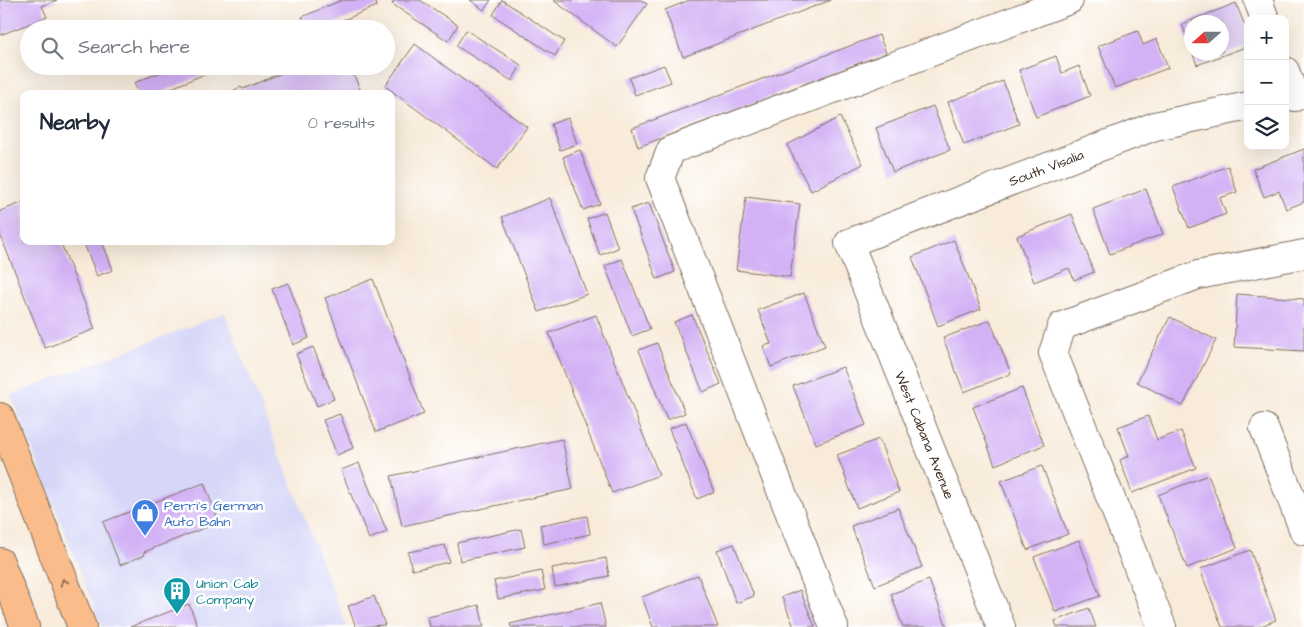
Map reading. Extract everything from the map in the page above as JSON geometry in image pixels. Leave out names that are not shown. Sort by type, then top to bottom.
[{"type":"main road","points":[[0,418],[82,627]]},
{"type":"main road","points":[[0,562],[25,627]]},
{"type":"street","points":[[834,627],[660,178],[671,150],[1069,0]]},
{"type":"street","points":[[1258,0],[1264,15]]},
{"type":"street","points":[[1289,81],[1295,97]]},
{"type":"street","name":"South Visalia","points":[[849,243],[1155,126],[1244,107]]},
{"type":"street","name":"West Cabana Avenue","points":[[849,243],[1000,627]]},
{"type":"street","points":[[1162,627],[1054,353],[1062,326],[1198,275],[1304,254]]},
{"type":"street","points":[[1264,428],[1304,531]]},
{"type":"shaded area","points":[[225,313],[347,627],[102,627],[11,395]]},
{"type":"building","points":[[0,0],[57,0],[42,6],[47,17],[39,20],[20,20],[20,27],[0,35]]},
{"type":"building","points":[[342,0],[375,0],[377,6],[344,20],[303,20],[302,17]]},
{"type":"building","points":[[395,0],[420,0],[458,25],[448,41],[392,4]]},
{"type":"building","points":[[470,0],[491,0],[484,10]]},
{"type":"building","points":[[502,0],[564,41],[555,56],[493,15]]},
{"type":"building","points":[[553,0],[641,0],[647,4],[617,47]]},
{"type":"building","points":[[690,0],[831,0],[683,57],[665,10]]},
{"type":"building","points":[[1236,3],[1244,24],[1244,47],[1229,53],[1229,15],[1205,15]]},
{"type":"building","points":[[466,30],[521,65],[512,81],[456,46]]},
{"type":"building","points":[[1138,31],[1143,45],[1157,39],[1168,68],[1115,88],[1098,46]]},
{"type":"building","points":[[879,35],[886,53],[638,147],[632,128]]},
{"type":"building","points":[[415,44],[527,127],[497,169],[395,93],[395,90],[390,90],[385,86],[393,75],[395,75],[395,72]]},
{"type":"building","points":[[1056,56],[1062,73],[1079,66],[1090,96],[1036,117],[1019,70]]},
{"type":"building","points":[[1195,60],[1210,60],[1197,65]]},
{"type":"building","points":[[664,65],[671,82],[635,95],[629,78]]},
{"type":"building","points":[[153,75],[202,75],[167,90],[137,90],[134,83]]},
{"type":"building","points":[[276,75],[354,75],[360,90],[235,90],[241,87],[243,89]]},
{"type":"building","points":[[1003,81],[1019,124],[964,145],[948,102]]},
{"type":"building","points":[[933,106],[950,150],[893,172],[876,128]]},
{"type":"building","points":[[840,117],[863,164],[811,191],[787,145]]},
{"type":"building","points":[[568,118],[577,144],[560,150],[551,124]]},
{"type":"building","points":[[1304,149],[1304,202],[1286,209],[1279,191],[1264,197],[1253,169]]},
{"type":"building","points":[[580,150],[600,204],[583,210],[563,157]]},
{"type":"building","points":[[1228,166],[1237,192],[1220,198],[1226,214],[1189,228],[1173,187]]},
{"type":"building","points":[[1146,189],[1163,234],[1110,254],[1093,209]]},
{"type":"building","points":[[746,197],[800,204],[790,277],[736,270]]},
{"type":"building","points":[[550,198],[587,294],[539,312],[502,217]]},
{"type":"building","points":[[649,203],[675,272],[657,279],[631,209]]},
{"type":"building","points":[[20,204],[20,245],[62,245],[95,329],[45,348],[0,234],[0,211]]},
{"type":"building","points":[[605,212],[618,248],[600,255],[587,219]]},
{"type":"building","points":[[1072,214],[1094,272],[1074,280],[1069,268],[1034,282],[1017,236]]},
{"type":"building","points":[[954,240],[981,309],[938,326],[912,257]]},
{"type":"building","points":[[85,245],[104,245],[113,270],[97,276]]},
{"type":"building","points":[[622,259],[650,329],[632,336],[605,266]]},
{"type":"building","points":[[373,279],[424,414],[376,432],[325,298]]},
{"type":"building","points":[[288,283],[309,338],[293,345],[272,289]]},
{"type":"building","points":[[804,293],[825,346],[771,367],[763,346],[771,344],[758,310]]},
{"type":"building","points":[[1237,294],[1304,299],[1304,351],[1234,347]]},
{"type":"building","points":[[596,315],[659,475],[612,493],[549,333]]},
{"type":"building","points":[[692,315],[721,384],[703,392],[674,322]]},
{"type":"building","points":[[1170,317],[1216,340],[1183,406],[1137,382]]},
{"type":"building","points":[[990,320],[1011,374],[964,392],[943,338]]},
{"type":"building","points":[[657,343],[685,413],[667,420],[639,350]]},
{"type":"building","points":[[313,347],[334,399],[317,406],[296,354]]},
{"type":"building","points":[[843,367],[866,425],[816,444],[793,386]]},
{"type":"building","points":[[1022,388],[1044,445],[995,465],[973,407]]},
{"type":"building","points":[[340,414],[353,448],[337,455],[323,420]]},
{"type":"building","points":[[1148,416],[1157,440],[1181,431],[1196,468],[1132,493],[1120,460],[1129,456],[1118,427]]},
{"type":"building","points":[[686,422],[714,492],[697,499],[669,429]]},
{"type":"building","points":[[562,439],[573,489],[402,526],[391,476]]},
{"type":"building","points":[[879,439],[899,492],[857,508],[837,455]]},
{"type":"building","points":[[359,463],[387,532],[369,539],[341,470]]},
{"type":"building","points":[[1042,466],[1068,534],[1027,550],[1001,481]]},
{"type":"building","points":[[1208,475],[1237,548],[1187,568],[1158,495]]},
{"type":"building","name":"Perri's German Auto Bahn","points":[[204,483],[219,522],[144,552],[145,555],[120,565],[103,522]]},
{"type":"building","points":[[898,508],[922,567],[875,586],[851,526]]},
{"type":"building","points":[[587,516],[590,534],[544,544],[540,525]]},
{"type":"building","points":[[521,529],[525,547],[460,561],[457,543]]},
{"type":"building","points":[[1079,540],[1100,596],[1055,612],[1034,557]]},
{"type":"building","points":[[734,544],[754,596],[736,603],[717,550]]},
{"type":"building","points":[[445,545],[449,562],[412,570],[408,552]]},
{"type":"building","points":[[1250,550],[1276,620],[1258,627],[1222,627],[1200,569]]},
{"type":"building","points":[[606,558],[609,576],[555,587],[552,568]]},
{"type":"building","points":[[541,571],[545,590],[498,599],[494,581]]},
{"type":"building","points":[[698,575],[718,627],[653,627],[642,597]]},
{"type":"building","points":[[929,580],[947,627],[903,627],[891,594]]},
{"type":"building","points":[[800,590],[815,627],[794,627],[782,597]]},
{"type":"building","points":[[374,596],[385,625],[356,627],[348,606]]},
{"type":"building","points":[[600,603],[606,627],[511,627],[510,624]]},
{"type":"building","name":"Union Cab Company","points":[[189,604],[198,627],[130,627]]},
{"type":"building","points":[[479,605],[484,627],[430,627],[428,617]]},
{"type":"building","points":[[1089,608],[1096,627],[1057,627],[1055,621]]},
{"type":"place","name":"Perri's German Auto Bahn","points":[[145,537]]},
{"type":"place","name":"Union Cab Company","points":[[177,615]]}]
